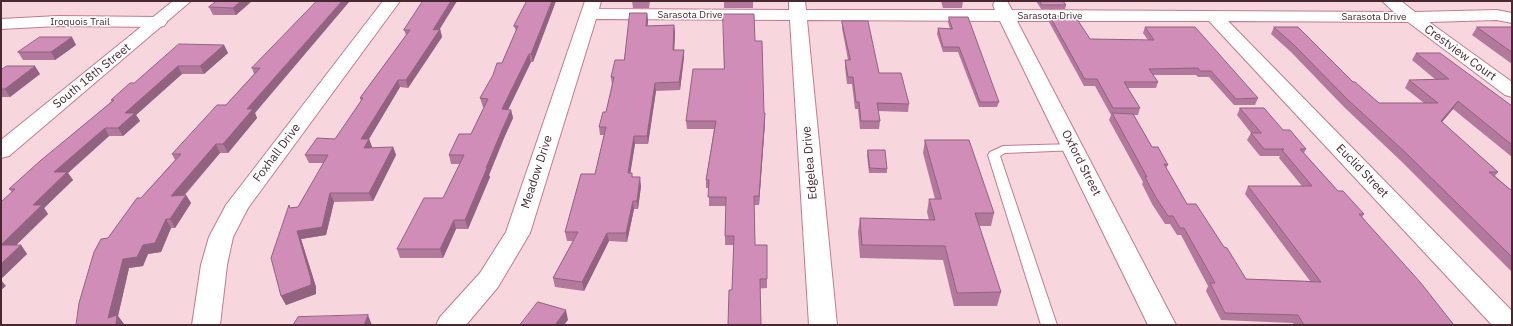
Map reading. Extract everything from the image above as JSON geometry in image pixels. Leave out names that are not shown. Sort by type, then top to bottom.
[{"type":"street","name":"South 18th Street","points":[[1,151],[183,1]]},
{"type":"street","name":"Foxhall Drive","points":[[206,325],[214,265],[221,237],[238,205],[392,1]]},
{"type":"street","name":"Crestview Court","points":[[1390,1],[1512,91]]},
{"type":"street","name":"Sarasota Drive","points":[[591,7],[1003,9],[1214,17],[1411,17],[1497,15],[1512,18]]},
{"type":"street","name":"Meadow Drive","points":[[450,325],[489,280],[518,233],[591,7]]},
{"type":"street","name":"Edgelea Drive","points":[[797,8],[823,325]]},
{"type":"street","name":"Oxford Street","points":[[1003,9],[1162,325]]},
{"type":"street","name":"Euclid Street","points":[[1214,17],[1510,325]]},
{"type":"street","name":"Iroquois Trail","points":[[1,24],[58,21],[158,22]]},
{"type":"lane","points":[[1049,325],[994,155],[1003,150],[1073,148]]},
{"type":"building","points":[[217,1],[241,1],[233,8],[209,7]]},
{"type":"building","points":[[317,1],[342,1],[247,109],[253,109],[223,144],[216,144],[171,196],[186,195],[170,219],[166,219],[155,243],[143,245],[137,257],[123,259],[108,318],[117,315],[116,325],[76,325],[79,303],[94,252],[101,239],[108,238],[137,198],[141,198],[181,154],[172,154],[217,105],[226,105],[260,68],[252,68]]},
{"type":"building","points":[[423,1],[451,1],[433,30],[440,29],[406,80],[398,80],[361,139],[369,139],[364,148],[393,147],[369,193],[330,193],[322,227],[297,231],[311,279],[311,285],[281,296],[271,258],[289,205],[290,208],[298,207],[328,155],[305,155],[317,138],[335,139],[363,98],[360,98],[410,30],[404,30]]},
{"type":"building","points":[[527,1],[552,1],[531,54],[529,54],[502,109],[511,110],[465,220],[454,220],[440,249],[397,249],[424,198],[443,198],[464,155],[449,155],[459,134],[471,134],[488,99],[480,98],[493,75],[497,63],[502,63],[518,26],[514,26]]},
{"type":"building","points":[[1040,1],[1063,1],[1066,5],[1042,5]]},
{"type":"building","points":[[630,13],[647,13],[646,26],[674,25],[673,50],[684,50],[679,82],[655,83],[647,136],[634,136],[628,173],[632,173],[632,177],[640,177],[637,201],[633,201],[626,233],[607,233],[582,282],[553,278],[578,232],[565,232],[581,174],[595,174],[606,127],[599,127],[603,112],[606,112],[614,77],[611,77],[615,60],[624,60]]},
{"type":"building","points":[[723,14],[754,14],[755,41],[762,41],[765,113],[759,196],[754,196],[755,245],[767,245],[767,279],[760,279],[761,325],[728,325],[729,290],[732,290],[734,236],[725,236],[726,197],[708,197],[709,180],[706,180],[716,121],[686,121],[693,69],[724,69]]},
{"type":"building","points":[[1050,16],[1075,16],[1090,39],[1154,40],[1145,27],[1195,27],[1258,98],[1236,99],[1211,71],[1200,71],[1198,68],[1149,69],[1158,82],[1124,82],[1140,108],[1113,108],[1097,79],[1085,79]]},
{"type":"building","points":[[949,17],[968,17],[999,102],[980,102],[959,47],[943,47],[938,28],[952,29]]},
{"type":"building","points":[[842,21],[868,21],[879,73],[901,73],[909,104],[877,103],[880,121],[861,121],[859,102],[856,102],[853,77],[848,77],[845,60],[850,60]]},
{"type":"building","points":[[1274,27],[1298,27],[1353,82],[1355,82],[1379,103],[1438,103],[1409,80],[1449,79],[1416,53],[1440,53],[1512,106],[1512,145],[1458,101],[1441,121],[1498,172],[1489,172],[1512,191],[1512,257],[1406,153],[1348,100],[1294,45]]},
{"type":"building","points":[[1477,27],[1512,27],[1512,52]]},
{"type":"building","points":[[40,37],[72,37],[51,52],[18,52]]},
{"type":"building","points":[[179,44],[224,45],[200,66],[178,66],[125,113],[135,113],[118,128],[105,128],[54,172],[67,172],[33,205],[42,205],[1,245],[1,202],[15,189],[9,189],[40,161],[114,100],[111,100],[130,83],[134,83]]},
{"type":"building","points":[[7,66],[35,66],[5,89],[1,89],[1,70]]},
{"type":"building","points":[[1240,108],[1264,108],[1283,130],[1290,130],[1306,149],[1300,149],[1338,191],[1343,191],[1364,214],[1359,214],[1420,282],[1454,325],[1304,325],[1298,315],[1225,313],[1210,283],[1215,283],[1184,228],[1180,228],[1173,216],[1168,216],[1155,196],[1145,177],[1147,177],[1112,113],[1133,114],[1152,147],[1158,147],[1168,165],[1164,164],[1187,204],[1196,204],[1224,247],[1227,248],[1246,279],[1321,282],[1248,186],[1312,186],[1282,150],[1284,149],[1264,149],[1251,133],[1261,133]]},
{"type":"building","points":[[925,140],[969,140],[994,213],[975,213],[1001,292],[957,293],[945,246],[862,245],[860,218],[935,220],[929,199],[941,199]]},
{"type":"building","points":[[868,150],[885,150],[887,169],[870,168]]},
{"type":"building","points":[[1,245],[21,245],[1,264]]},
{"type":"building","points":[[538,302],[566,310],[555,325],[520,325]]},
{"type":"building","points":[[368,315],[364,325],[293,325],[298,317]]}]
